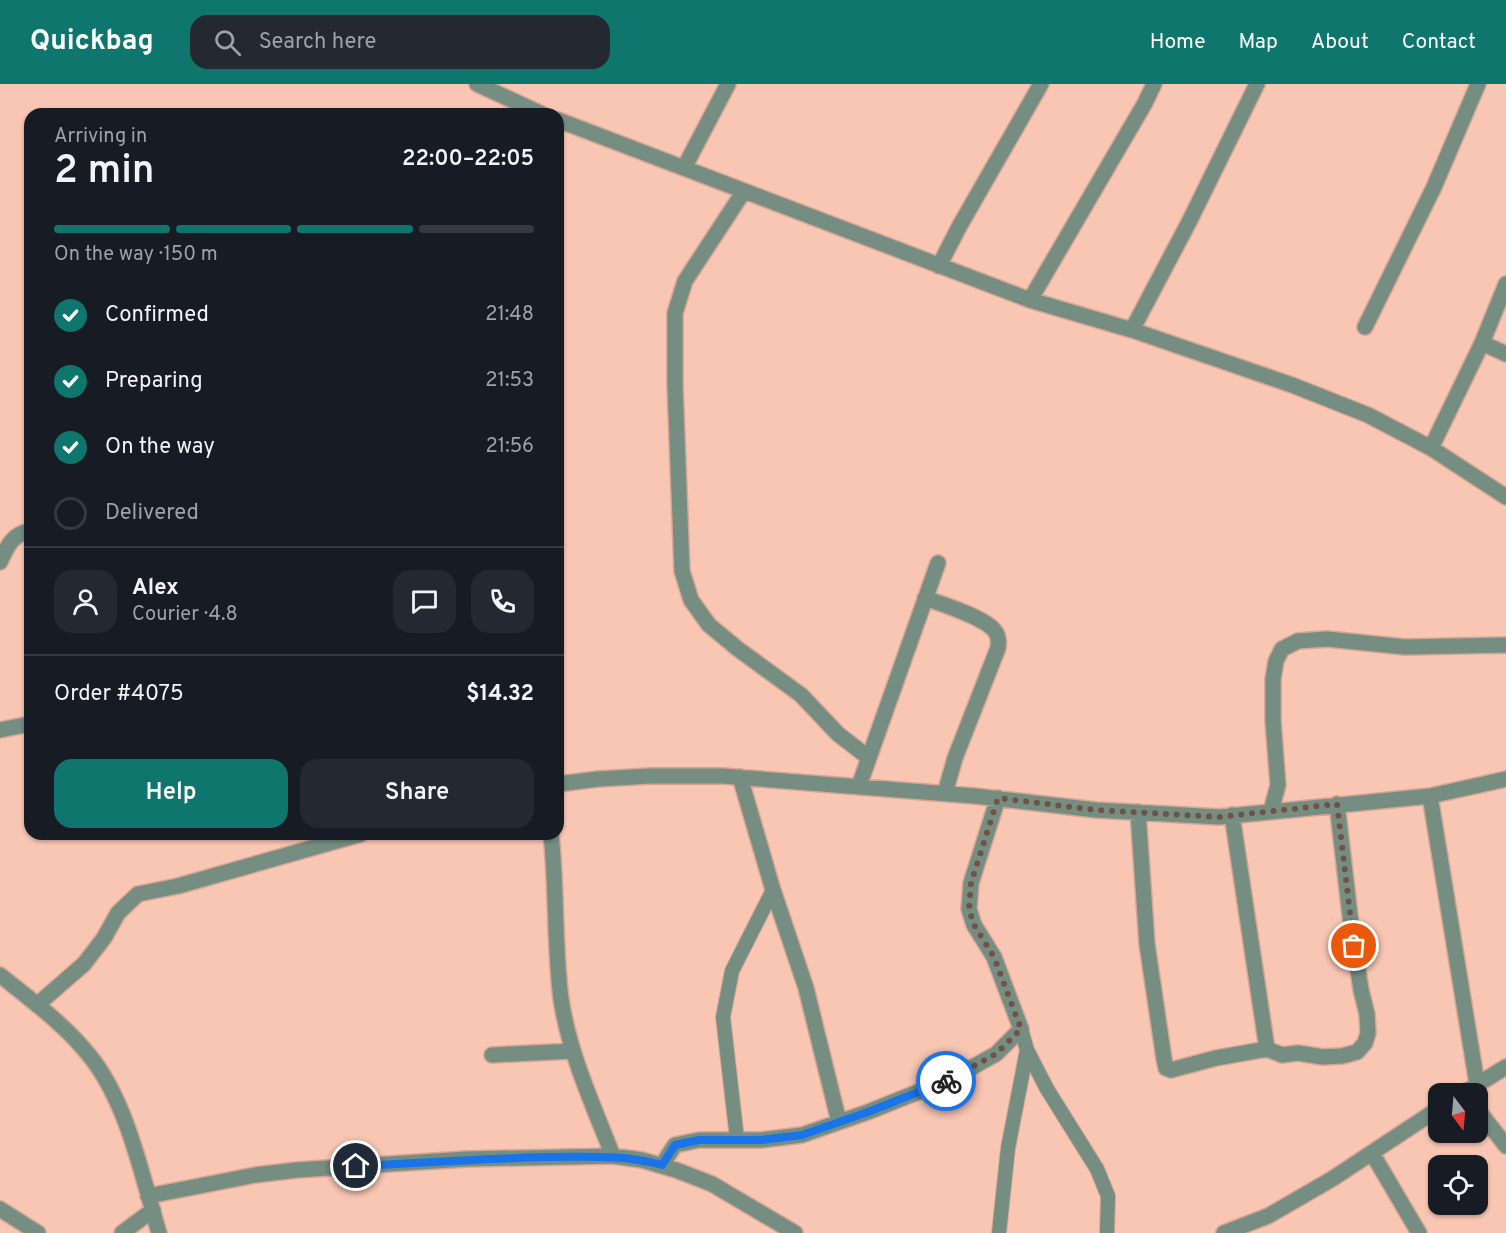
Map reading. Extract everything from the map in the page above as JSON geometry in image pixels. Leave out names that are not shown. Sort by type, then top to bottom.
[{"type":"street","points":[[477,84],[529,108]]},
{"type":"street","points":[[684,168],[728,84]]},
{"type":"street","points":[[939,266],[1041,84]]},
{"type":"street","points":[[1030,300],[1080,217],[1154,84]]},
{"type":"street","points":[[1132,330],[1189,222],[1257,84]]},
{"type":"street","points":[[1365,327],[1434,187],[1478,84]]},
{"type":"street","points":[[564,122],[1030,300],[1132,330],[1368,415],[1431,448],[1506,497]]},
{"type":"street","points":[[744,191],[685,281],[675,313],[675,384],[682,571],[691,600],[710,625],[738,649],[801,695],[838,734],[869,758]]},
{"type":"street","points":[[1431,448],[1482,344],[1506,284]]},
{"type":"street","points":[[1482,344],[1506,354]]},
{"type":"street","points":[[0,562],[8,546],[20,533],[24,532]]},
{"type":"street","points":[[859,786],[938,563]]},
{"type":"street","points":[[926,598],[969,615],[993,628],[999,639],[998,648],[955,758],[945,793]]},
{"type":"street","points":[[1271,811],[1278,784],[1273,721],[1273,679],[1276,660],[1282,649],[1298,641],[1327,639],[1405,647],[1506,645]]},
{"type":"street","points":[[0,730],[24,725]]},
{"type":"street","points":[[564,783],[650,776],[740,777],[945,793],[1096,810],[1219,817],[1430,796],[1505,783]]},
{"type":"street","points":[[740,777],[773,890],[806,988],[839,1122]]},
{"type":"street","points":[[1430,796],[1477,1083]]},
{"type":"street","points":[[662,1165],[675,1145],[699,1140],[761,1140],[802,1135],[839,1122],[953,1078],[996,1054],[1021,1029],[994,957],[974,925],[969,909],[971,883],[998,798]]},
{"type":"street","points":[[1138,812],[1147,944],[1161,1044],[1166,1068],[1171,1070],[1216,1058],[1268,1049],[1282,1055],[1298,1053],[1323,1057],[1342,1056],[1357,1052],[1365,1043],[1368,1033],[1351,924],[1337,804]]},
{"type":"street","points":[[1232,815],[1268,1049]]},
{"type":"street","points":[[37,1005],[84,964],[104,938],[118,913],[138,894],[178,886],[341,840]]},
{"type":"street","points":[[552,840],[561,1000],[573,1051],[613,1156]]},
{"type":"street","points":[[0,975],[37,1005],[89,1054],[104,1076],[116,1096],[159,1233]]},
{"type":"street","points":[[492,1055],[573,1051]]},
{"type":"street","points":[[1479,1083],[1506,1067]]},
{"type":"street","points":[[1224,1233],[1241,1230],[1268,1216],[1332,1179],[1428,1116]]},
{"type":"street","points":[[1488,1123],[1506,1146]]},
{"type":"street","points":[[1372,1153],[1415,1231]]},
{"type":"street","points":[[122,1233],[150,1203],[255,1175],[297,1170],[466,1159],[613,1156],[662,1165],[712,1184],[795,1233]]},
{"type":"street","points":[[0,1209],[38,1233]]},
{"type":"lane","points":[[737,1139],[723,1017],[732,971],[773,890]]},
{"type":"lane","points":[[1021,1029],[1027,1050],[1047,1089],[1096,1168],[1107,1196],[1107,1233]]},
{"type":"lane","points":[[999,1233],[1008,1148],[1027,1050]]},
{"type":"way so far","points":[[946,1081],[996,1054],[1021,1029],[994,957],[981,940],[969,909],[971,883],[998,798],[1096,810],[1219,817],[1337,804],[1354,946]]},
{"type":"route","points":[[356,1166],[466,1159],[613,1156],[662,1165],[675,1145],[699,1140],[761,1140],[802,1135],[946,1081]]}]
